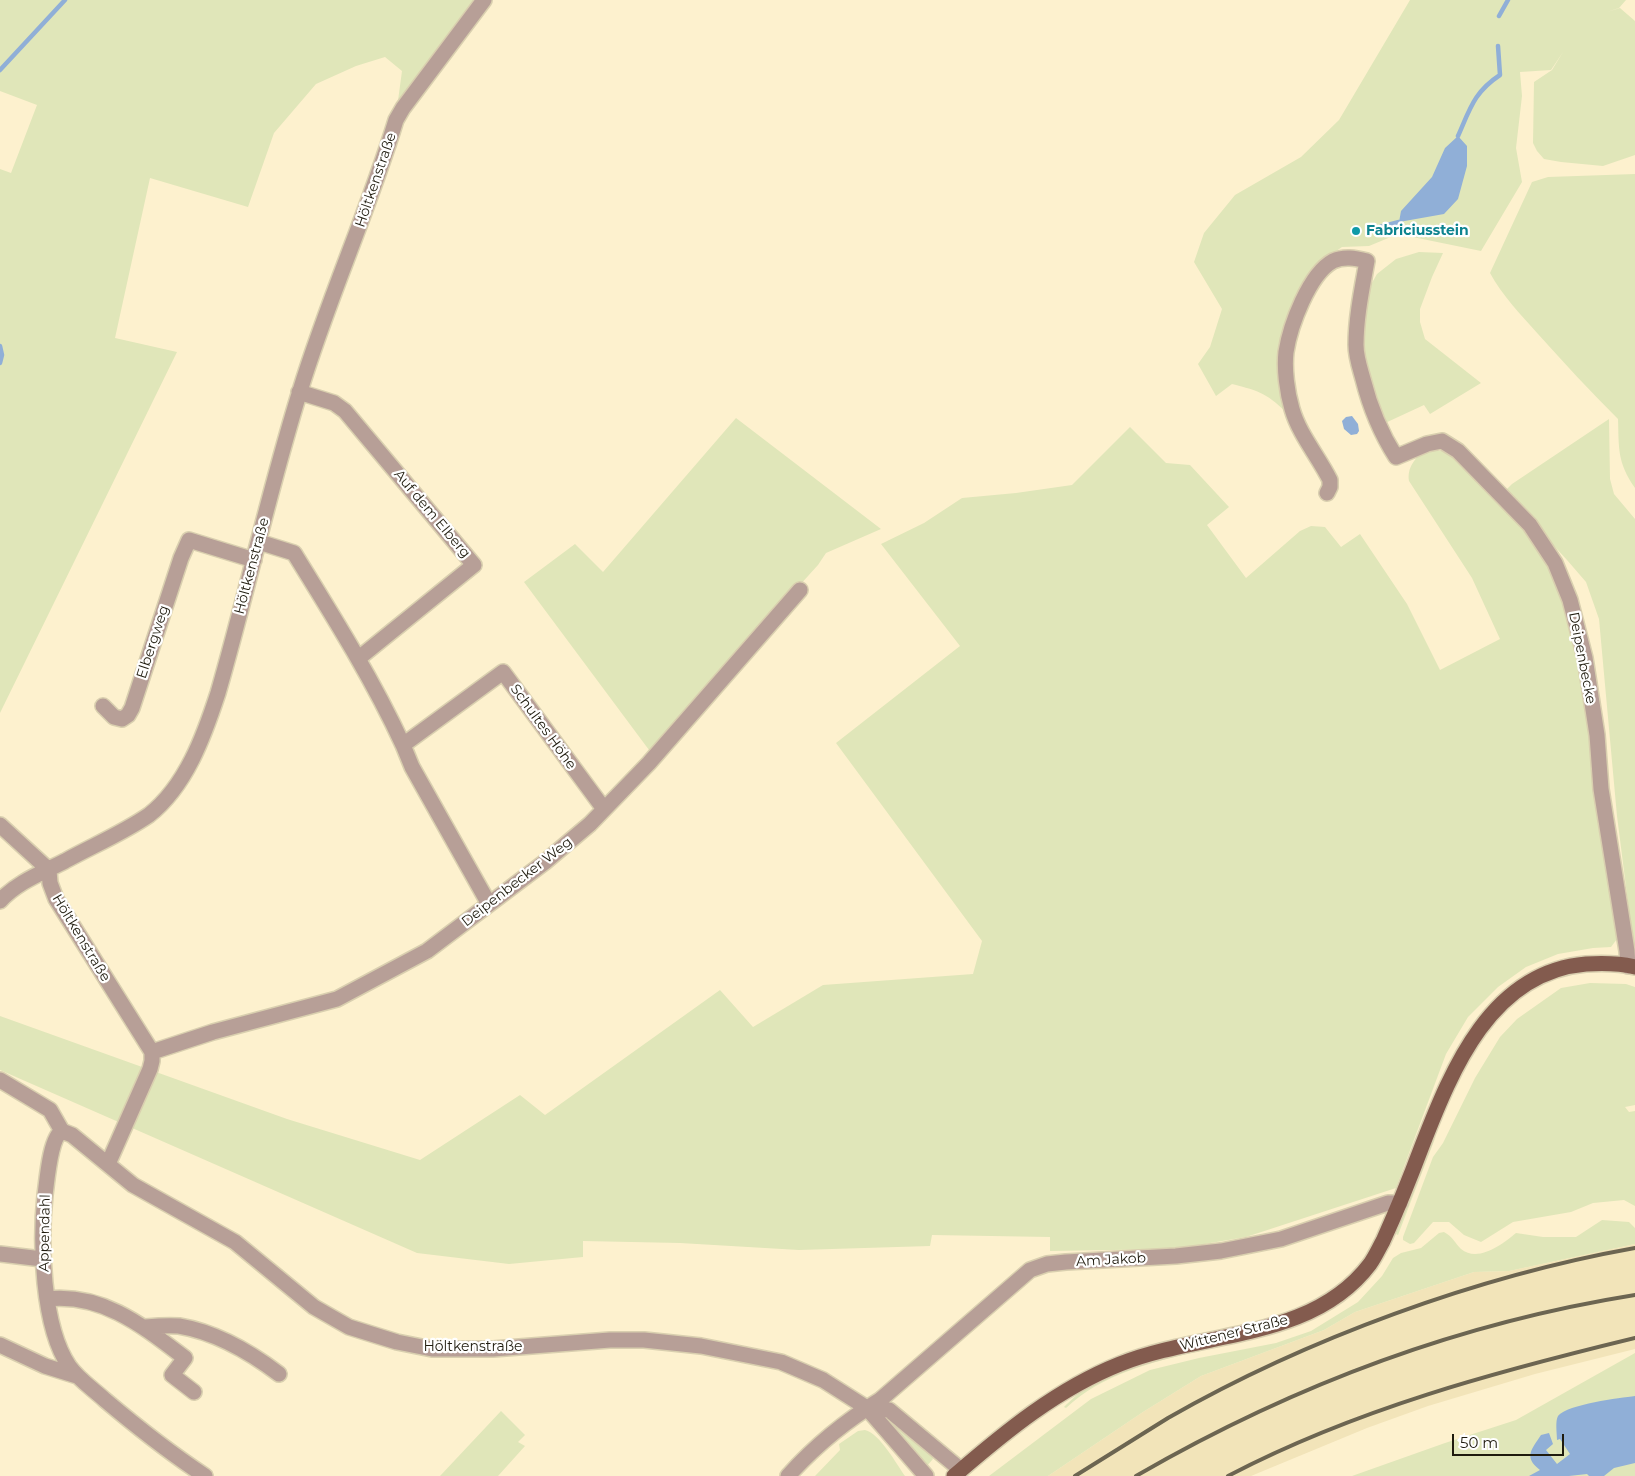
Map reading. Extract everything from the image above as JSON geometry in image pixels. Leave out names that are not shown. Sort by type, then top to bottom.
[{"type":"main road","name":"Wittener Straße","points":[[958,1473],[1041,1406],[1100,1372],[1151,1353],[1270,1327],[1316,1308],[1348,1286],[1370,1263],[1383,1241],[1442,1096],[1459,1062],[1476,1033],[1502,1003],[1542,974],[1577,965],[1597,963],[1632,967]]},
{"type":"street","name":"Höltkenstraße","points":[[152,1052],[56,899],[50,883],[49,870],[142,819],[157,808],[176,785],[191,760],[212,710],[300,392],[325,315],[368,206],[396,120],[484,0]]},
{"type":"street","name":"Deipenbecke","points":[[1327,493],[1330,487],[1330,480],[1298,424],[1292,409],[1286,352],[1296,317],[1306,293],[1320,272],[1333,261],[1351,257],[1367,261],[1357,321],[1356,347],[1358,363],[1368,401],[1380,431],[1396,456],[1442,441],[1458,451],[1530,525],[1555,562],[1570,600],[1585,658],[1597,735],[1601,789],[1627,951],[1632,967]]},
{"type":"street","name":"Auf dem Elberg","points":[[300,392],[334,403],[345,411],[474,565],[358,658]]},
{"type":"street","name":"Elbergweg","points":[[103,706],[114,717],[122,719],[128,715],[132,708],[181,558],[189,540],[254,560]]},
{"type":"street","points":[[259,542],[294,553],[358,658],[389,715],[412,767],[489,904]]},
{"type":"street","name":"Deipenbecker Weg","points":[[152,1052],[213,1032],[322,1004],[342,996],[427,950],[545,862],[604,810],[649,763],[800,590]]},
{"type":"street","name":"Schultes Höhe","points":[[403,745],[503,672],[604,810]]},
{"type":"street","points":[[0,825],[49,870],[19,884],[0,901]]},
{"type":"street","points":[[0,1080],[50,1110],[62,1131],[72,1135],[108,1164],[150,1069],[152,1052]]},
{"type":"street","name":"Appendahl","points":[[62,1131],[54,1141],[47,1179],[43,1216],[42,1259],[47,1299],[58,1344],[69,1366],[77,1376],[128,1419],[205,1476]]},
{"type":"street","name":"Höltkenstraße","points":[[108,1164],[121,1177],[145,1194],[235,1242],[324,1314],[349,1327],[415,1346],[447,1349],[493,1349],[610,1340],[644,1340],[701,1346],[781,1362],[823,1380],[866,1408],[926,1476]]},
{"type":"street","name":"Am Jakob","points":[[788,1476],[810,1453],[866,1408],[880,1400],[1030,1270],[1047,1264],[1066,1262],[1176,1256],[1221,1251],[1281,1239],[1388,1203],[1400,1203]]},
{"type":"street","points":[[0,1254],[42,1259]]},
{"type":"street","points":[[47,1299],[75,1298],[98,1304],[144,1327],[185,1358],[172,1375],[194,1392]]},
{"type":"street","points":[[144,1327],[170,1326],[197,1330],[246,1352],[279,1374]]},
{"type":"street","points":[[0,1345],[45,1366],[77,1376]]},
{"type":"street","name":"Höltkenstraße","points":[[866,1408],[888,1410],[958,1473]]},
{"type":"shaded area","points":[[1635,1244],[1635,1349],[1535,1374],[1428,1406],[1367,1428],[1251,1476],[1048,1476],[1143,1412],[1201,1376],[1324,1330],[1355,1312],[1474,1272],[1509,1271]]},
{"type":"green space","points":[[0,0],[480,0],[397,108],[402,71],[385,57],[356,66],[316,84],[274,133],[248,207],[150,178],[115,338],[177,352],[0,713],[0,169],[11,173],[37,105],[0,91]]},
{"type":"green space","points":[[1410,0],[1626,0],[1619,8],[1607,12],[1620,8],[1635,21],[1635,155],[1603,166],[1544,159],[1533,143],[1534,82],[1552,70],[1563,52],[1551,70],[1520,72],[1522,96],[1516,148],[1522,182],[1481,251],[1398,234],[1369,246],[1342,247],[1322,261],[1307,276],[1293,305],[1289,415],[1269,398],[1257,391],[1242,386],[1232,384],[1216,396],[1198,364],[1210,347],[1222,309],[1194,262],[1204,233],[1235,195],[1301,157],[1339,120]]},
{"type":"green space","points":[[1635,174],[1635,488],[1629,479],[1620,455],[1618,419],[1519,312],[1500,289],[1490,273],[1532,182],[1548,177]]},
{"type":"green space","points":[[1419,252],[1443,253],[1420,309],[1420,322],[1425,339],[1481,383],[1430,414],[1424,405],[1383,424],[1362,363],[1362,322],[1369,288],[1377,274],[1396,259]]},
{"type":"green space","points":[[736,418],[881,529],[826,553],[818,565],[740,651],[652,754],[524,582],[575,544],[603,572]]},
{"type":"green space","points":[[1609,419],[1610,479],[1614,494],[1635,519],[1635,950],[1617,816],[1599,619],[1586,582],[1504,492],[1512,484]]},
{"type":"green space","points":[[1130,427],[1166,463],[1190,465],[1229,507],[1207,525],[1246,578],[1300,531],[1311,526],[1325,527],[1341,547],[1360,534],[1407,604],[1440,670],[1500,639],[1472,578],[1409,481],[1410,468],[1423,450],[1442,451],[1460,460],[1505,503],[1552,568],[1570,612],[1587,693],[1617,939],[1611,947],[1558,954],[1526,967],[1498,987],[1468,1017],[1446,1054],[1396,1188],[1246,1237],[1175,1249],[1050,1251],[1050,1237],[932,1235],[930,1246],[799,1250],[680,1243],[583,1241],[583,1257],[509,1264],[417,1253],[0,1070],[0,1016],[287,1119],[420,1160],[520,1095],[545,1115],[720,990],[753,1027],[823,985],[973,974],[982,941],[836,743],[960,646],[881,544],[924,523],[962,498],[1072,485]]},
{"type":"green space","points":[[1590,983],[1626,984],[1635,987],[1635,1105],[1625,1107],[1629,1112],[1635,1111],[1635,1206],[1624,1200],[1593,1203],[1571,1212],[1513,1222],[1481,1242],[1464,1235],[1449,1222],[1433,1222],[1414,1243],[1410,1244],[1403,1240],[1433,1157],[1443,1143],[1475,1078],[1500,1037],[1517,1019],[1561,988]]},
{"type":"green space","points":[[1436,1136],[1398,1235],[1396,1234],[1426,1155]]},
{"type":"green space","points":[[1602,1220],[1629,1222],[1635,1228],[1635,1244],[1509,1271],[1474,1272],[1355,1312],[1324,1330],[1201,1376],[1143,1412],[1048,1476],[989,1476],[1091,1399],[1150,1370],[1276,1343],[1311,1331],[1358,1302],[1382,1276],[1393,1258],[1401,1253],[1421,1248],[1439,1233],[1444,1232],[1461,1249],[1475,1254],[1497,1247],[1516,1233],[1543,1237],[1576,1237]]},
{"type":"green space","points":[[1199,1348],[1200,1351],[1128,1371],[1095,1386],[1066,1408],[1064,1407],[1085,1389],[1114,1373],[1142,1363]]},
{"type":"green space","points":[[1635,1353],[1635,1476],[1352,1476],[1516,1420]]},
{"type":"green space","points":[[501,1411],[525,1435],[518,1442],[525,1446],[498,1476],[440,1476]]},
{"type":"green space","points":[[890,1420],[929,1451],[933,1459],[926,1467],[886,1424]]},
{"type":"green space","points":[[865,1430],[882,1443],[905,1476],[815,1476],[840,1450],[839,1444],[858,1431]]},
{"type":"water","points":[[1458,136],[1467,146],[1467,166],[1458,199],[1444,214],[1399,222],[1401,211],[1432,177],[1445,148]]},
{"type":"water","points":[[1352,416],[1358,424],[1359,431],[1357,434],[1351,435],[1344,429],[1342,421],[1346,417]]},
{"type":"water","points":[[1635,1396],[1635,1463],[1614,1468],[1604,1476],[1589,1476],[1587,1474],[1529,1476],[1540,1470],[1530,1457],[1532,1449],[1541,1435],[1549,1433],[1553,1444],[1546,1450],[1557,1464],[1570,1454],[1560,1439],[1557,1440],[1556,1424],[1558,1416],[1572,1408],[1583,1405]]},
{"type":"waterway","points":[[0,70],[65,0]]},
{"type":"waterway","points":[[1499,16],[1508,0]]},
{"type":"waterway","points":[[1458,136],[1478,95],[1491,81],[1500,75],[1498,46]]},
{"type":"waterway","points":[[1380,227],[1399,222]]},
{"type":"waterway","points":[[0,346],[2,355],[0,363]]},
{"type":"railway","points":[[1075,1476],[1168,1418],[1221,1389],[1335,1337],[1394,1314],[1515,1275],[1635,1248]]},
{"type":"railway","points":[[1136,1476],[1254,1414],[1315,1387],[1377,1363],[1440,1341],[1504,1323],[1569,1307],[1635,1295]]},
{"type":"railway","points":[[1228,1476],[1276,1452],[1376,1412],[1530,1364],[1635,1338]]},
{"type":"place","name":"Fabriciusstein","points":[[1356,231]]}]
